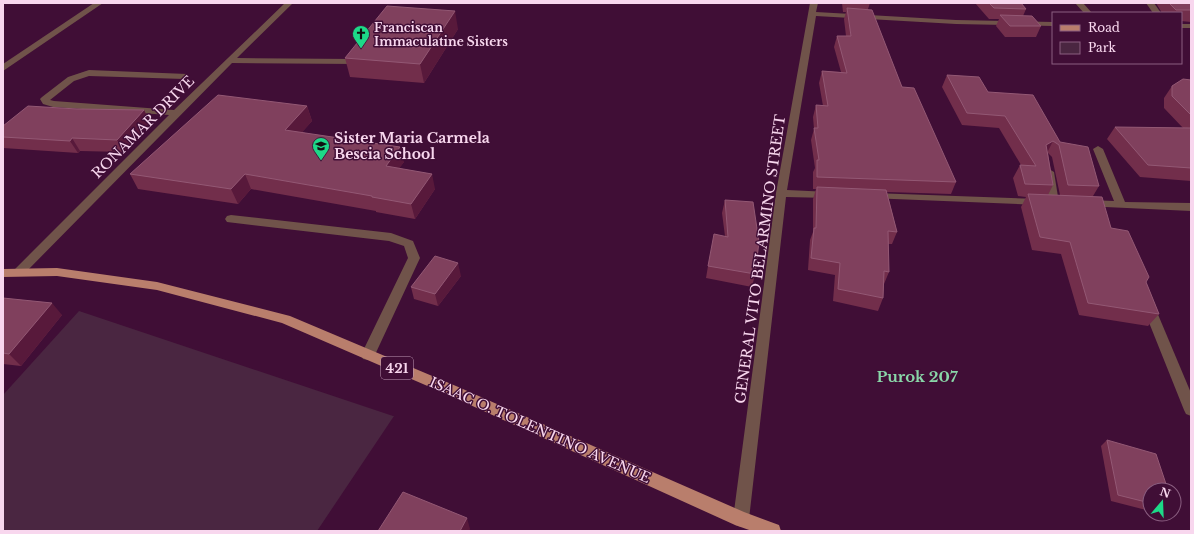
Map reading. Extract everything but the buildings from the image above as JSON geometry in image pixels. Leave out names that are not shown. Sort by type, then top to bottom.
[{"type":"main road","name":"ISAAC O. TOLENTINO AVENUE","points":[[3,273],[57,272],[157,286],[285,319],[451,390],[741,519],[773,531]]},
{"type":"street","points":[[3,68],[99,3]]},
{"type":"street","name":"RONAMAR DRIVE","points":[[19,272],[230,60],[289,3]]},
{"type":"street","points":[[1079,3],[1087,12]]},
{"type":"street","points":[[1150,3],[1156,12]]},
{"type":"street","points":[[814,9],[956,22],[1029,21],[1052,24]]},
{"type":"street","name":"GENERAL VITO BELARMINO STREET","points":[[741,519],[781,193],[814,9]]},
{"type":"street","points":[[230,60],[354,62]]},
{"type":"street","points":[[177,113],[53,104],[46,102],[45,99],[73,77],[80,74],[184,76]]},
{"type":"street","points":[[1098,149],[1121,205]]},
{"type":"street","points":[[860,196],[1057,203],[1048,164]]},
{"type":"street","points":[[781,193],[844,195]]},
{"type":"street","points":[[1076,203],[1191,207]]},
{"type":"street","points":[[231,219],[391,237],[409,244],[414,258],[368,355]]},
{"type":"street","points":[[1143,294],[1191,410]]},
{"type":"green space","points":[[79,311],[394,416],[317,531],[3,531],[3,395]]},
{"type":"place","name":"Franciscan Immaculatine Sisters","points":[[361,49]]},
{"type":"place","name":"Sister Maria Carmela Bescia School","points":[[321,161]]},
{"type":"district","name":"Purok 207","points":[[917,376]]}]
